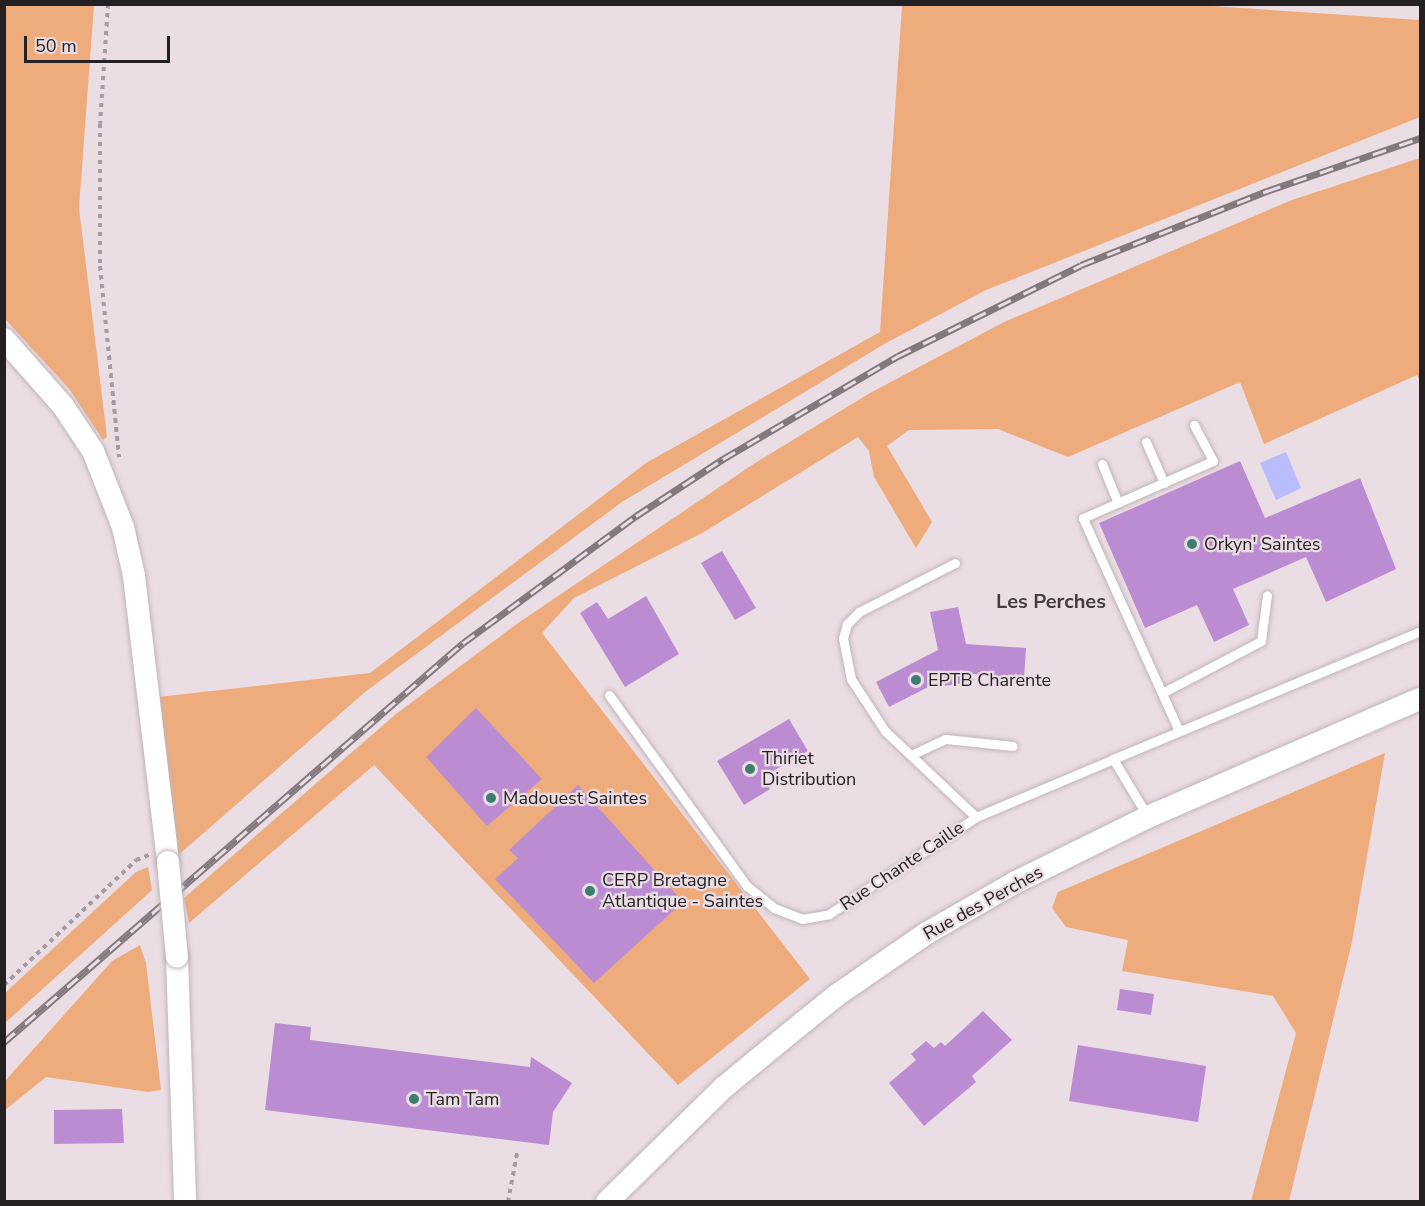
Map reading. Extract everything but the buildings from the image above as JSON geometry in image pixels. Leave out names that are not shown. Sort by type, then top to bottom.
[{"type":"street","points":[[4,339],[63,406],[93,451],[111,490],[134,576],[177,957],[184,1202]]},
{"type":"street","name":"Rue des Perches","points":[[607,1202],[723,1088],[837,994],[927,933],[1017,882],[1148,817],[1420,699]]},
{"type":"lane","points":[[1179,731],[1083,519],[1213,461],[1194,425]]},
{"type":"lane","points":[[1146,442],[1164,483]]},
{"type":"lane","points":[[1102,464],[1118,503]]},
{"type":"lane","points":[[955,563],[859,612],[846,624],[843,638],[851,680],[885,731],[975,817]]},
{"type":"lane","points":[[1162,693],[1261,641],[1266,595]]},
{"type":"lane","name":"Rue Chante Caille","points":[[609,695],[747,886],[774,908],[802,919],[829,914],[975,817],[1420,631]]},
{"type":"lane","points":[[912,755],[946,739],[1013,746]]},
{"type":"lane","points":[[1113,759],[1148,817]]},
{"type":"path","points":[[108,4],[99,191],[100,266],[120,447],[111,490]]},
{"type":"path","points":[[4,985],[136,860],[167,855]]},
{"type":"path","points":[[508,1202],[517,1153]]},
{"type":"shaded area","points":[[5,4],[94,5],[79,208],[107,437],[103,440],[70,390],[5,319]]},
{"type":"shaded area","points":[[1181,4],[1420,20],[1420,117],[986,290],[886,343],[622,502],[365,692],[175,858],[158,697],[370,673],[646,463],[880,332],[902,5]]},
{"type":"shaded area","points":[[1420,158],[1420,381],[1417,375],[1264,444],[1240,382],[1068,457],[998,429],[909,430],[887,446],[932,522],[916,548],[874,477],[869,451],[858,437],[704,532],[574,598],[542,633],[810,979],[678,1085],[374,765],[189,923],[184,898],[396,714],[518,623],[755,463],[870,393],[1004,322],[1292,200]]},
{"type":"shaded area","points":[[1385,753],[1352,942],[1289,1201],[1251,1201],[1296,1033],[1273,996],[1122,971],[1128,940],[1066,927],[1052,908],[1058,892]]},
{"type":"shaded area","points":[[148,867],[152,890],[5,1023],[5,993],[136,872]]},
{"type":"shaded area","points":[[140,945],[146,963],[161,1090],[148,1092],[46,1077],[5,1110],[5,1081],[112,961]]},
{"type":"water","points":[[1286,452],[1301,488],[1276,500],[1260,463]]},
{"type":"railway","points":[[4,1042],[463,643],[636,516],[723,459],[898,356],[1081,265],[1267,191],[1420,138]]},
{"type":"place","name":"Orkyn' Saintes","points":[[1192,544]]},
{"type":"place","name":"EPTB Charente","points":[[916,680]]},
{"type":"place","name":"Thiriet Distribution","points":[[750,769]]},
{"type":"place","name":"Madouest Saintes","points":[[491,798]]},
{"type":"place","name":"CERP Bretagne Atlantique - Saintes","points":[[590,891]]},
{"type":"place","name":"Tam Tam","points":[[414,1099]]},
{"type":"district","name":"Les Perches","points":[[1051,601]]}]
